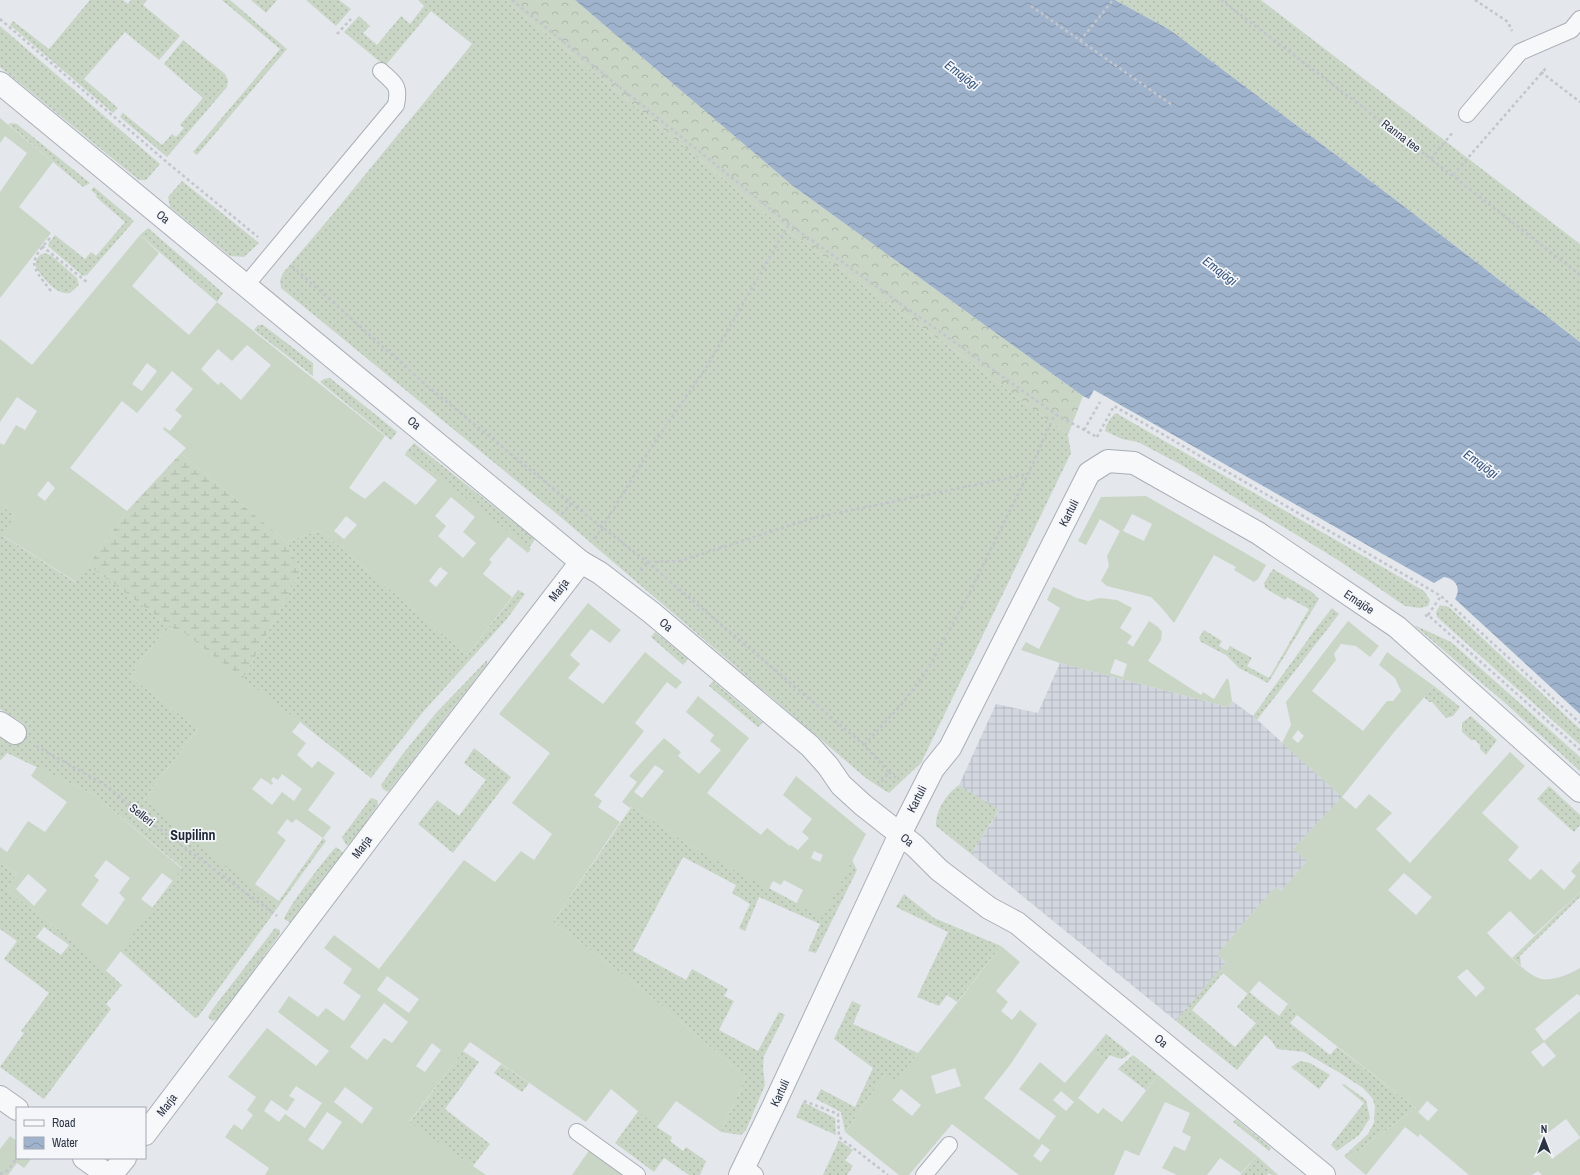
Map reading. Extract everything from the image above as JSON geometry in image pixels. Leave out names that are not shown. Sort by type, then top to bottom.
[{"type":"street","name":"Oa","points":[[0,83],[581,562],[600,573],[652,613],[810,746],[828,766],[841,785],[863,805],[900,834],[939,870],[989,908],[1017,923],[1324,1175]]},
{"type":"street","name":"Emajõe","points":[[1108,461],[1134,463],[1258,533],[1397,627],[1580,791]]},
{"type":"street","name":"Kartuli","points":[[746,1172],[773,1107],[900,834],[933,769],[950,748],[1089,473],[1108,461]]},
{"type":"street","name":"Marja","points":[[146,1133],[393,806],[581,562]]},
{"type":"street","points":[[0,1096],[16,1108]]},
{"type":"street","points":[[85,1159],[109,1175],[124,1159]]},
{"type":"lane","points":[[1467,114],[1520,52],[1577,29]]},
{"type":"lane","points":[[246,285],[396,105],[398,94],[396,85],[381,71]]},
{"type":"lane","points":[[577,1132],[637,1175]]},
{"type":"lane","points":[[924,1175],[949,1145]]},
{"type":"path","points":[[512,0],[789,224],[1055,414],[1096,437],[1114,406],[1441,596],[1580,724]]},
{"type":"path","points":[[1080,42],[1113,0]]},
{"type":"path","name":"Ranna tee","points":[[1220,0],[1453,175],[1580,274]]},
{"type":"path","points":[[1031,6],[1080,42],[1172,105]]},
{"type":"path","points":[[0,19],[169,164],[274,250],[426,385],[570,503],[602,526],[647,562],[864,745],[889,772],[904,784]]},
{"type":"path","points":[[337,34],[351,19]]},
{"type":"path","points":[[1453,175],[1541,72],[1552,63]]},
{"type":"path","points":[[1431,159],[1467,114]]},
{"type":"path","points":[[581,562],[654,443],[706,368],[789,224]]},
{"type":"path","points":[[50,238],[42,246],[33,260],[34,269],[52,291]]},
{"type":"path","points":[[42,246],[88,283]]},
{"type":"path","points":[[1084,430],[1100,402]]},
{"type":"path","points":[[864,745],[902,704],[928,669],[969,594],[1028,474],[1055,414]]},
{"type":"path","points":[[637,574],[647,562],[680,561],[813,518],[1028,474]]},
{"type":"path","points":[[558,519],[570,503]]},
{"type":"path","points":[[1428,615],[1441,596]]},
{"type":"path","name":"Selleri","points":[[8,728],[51,756],[107,786],[142,816],[277,916]]},
{"type":"path","points":[[876,788],[889,772]]},
{"type":"path","points":[[804,1100],[838,1114],[839,1137],[888,1175]]},
{"type":"path","points":[[0,1174],[8,1170],[16,1159]]},
{"type":"shaded area","points":[[1060,663],[1228,707],[1232,701],[1253,716],[1342,797],[1293,849],[1308,860],[1281,891],[1275,887],[1217,954],[1226,963],[1176,1021],[971,854],[999,811],[959,785],[996,704],[1038,713]]},
{"type":"green space","points":[[90,0],[123,0],[128,4],[131,0],[147,0],[143,5],[180,36],[159,60],[125,32],[84,79],[118,108],[113,113],[10,25],[13,21],[49,49]]},
{"type":"green space","points":[[222,0],[230,0],[287,49],[197,155],[193,152],[280,49]]},
{"type":"green space","points":[[251,0],[277,0],[266,13]]},
{"type":"green space","points":[[306,0],[339,0],[351,9],[336,26]]},
{"type":"green space","points":[[418,0],[505,0],[786,230],[973,364],[1068,435],[1071,453],[921,763],[889,793],[867,779],[563,519],[281,288],[280,281],[283,273],[472,44],[431,11],[385,66],[344,32],[359,16],[370,26],[363,33],[377,45],[401,16],[410,24],[424,6]]},
{"type":"green space","points":[[505,0],[575,0],[793,186],[1083,396],[1068,435],[973,364],[786,230]]},
{"type":"green space","points":[[1115,0],[1261,0],[1580,244],[1580,342],[1397,201],[1170,30]]},
{"type":"green space","points":[[0,26],[160,164],[146,180],[139,180],[0,67]]},
{"type":"green space","points":[[183,40],[225,74],[228,80],[227,87],[167,157],[120,117],[123,113],[162,145],[172,134],[176,137],[184,128],[180,125],[203,98],[164,64]]},
{"type":"green space","points":[[0,118],[53,162],[19,207],[51,233],[0,298],[0,192],[27,153],[5,136],[0,143]]},
{"type":"green space","points":[[8,124],[17,124],[90,183],[83,187]]},
{"type":"green space","points":[[182,181],[259,243],[244,257],[230,256],[170,207],[168,197]]},
{"type":"green space","points":[[94,187],[134,221],[87,275],[83,276],[48,246],[55,235],[85,259],[91,252],[96,256],[125,222],[96,197],[97,195],[91,190]]},
{"type":"green space","points":[[148,228],[223,293],[217,302],[140,235]]},
{"type":"green space","points":[[140,235],[159,253],[132,286],[189,335],[217,302],[385,436],[349,488],[365,499],[384,481],[416,505],[437,480],[405,455],[406,452],[531,549],[528,553],[508,537],[489,560],[492,562],[483,574],[512,597],[467,655],[320,530],[287,542],[181,453],[186,448],[163,429],[164,427],[170,431],[182,416],[175,410],[193,389],[172,371],[137,413],[122,401],[70,468],[127,511],[76,582],[2,535],[15,515],[0,505],[0,443],[4,445],[16,425],[25,430],[37,411],[17,397],[0,422],[0,339],[32,365]],"holes":[[[247,345],[271,365],[241,400],[221,382],[218,385],[201,369],[218,349],[232,361]],[[147,363],[157,371],[142,391],[132,384]],[[48,481],[55,488],[45,501],[37,495]],[[451,497],[475,517],[463,532],[476,543],[463,558],[438,536],[446,526],[435,516]],[[346,516],[357,525],[344,539],[334,531]],[[440,567],[448,573],[436,587],[429,581]]]},
{"type":"green space","points":[[45,253],[52,256],[77,278],[79,285],[70,293],[65,293],[55,289],[46,281],[36,268],[36,260],[40,255]]},
{"type":"green space","points":[[258,325],[263,325],[313,363],[313,376],[254,330]]},
{"type":"green space","points":[[330,378],[397,432],[391,440],[320,382],[324,379]]},
{"type":"green space","points":[[1116,413],[1424,591],[1430,600],[1428,606],[1420,608],[1405,606],[1338,560],[1178,463],[1138,442],[1122,439],[1105,431],[1109,421]]},
{"type":"green space","points":[[414,443],[535,539],[529,548],[406,452]]},
{"type":"green space","points":[[181,453],[287,542],[301,570],[243,679],[184,633],[174,629],[88,565],[127,511]]},
{"type":"green space","points":[[1146,496],[1266,565],[1258,579],[1254,582],[1234,570],[1236,567],[1214,555],[1174,623],[1151,597],[1107,586],[1101,581],[1109,566],[1107,556],[1120,531],[1100,519],[1086,545],[1078,541],[1101,497]],"holes":[[[1132,514],[1152,524],[1144,541],[1123,531]]]},
{"type":"green space","points":[[0,505],[15,515],[3,536],[75,582],[88,565],[174,629],[164,631],[130,676],[198,729],[144,799],[276,905],[323,838],[326,841],[198,1017],[195,1018],[120,951],[182,868],[95,795],[7,753],[0,761],[0,736],[13,743],[24,724],[0,709]]},
{"type":"green space","points":[[320,530],[467,655],[518,590],[525,594],[506,620],[423,712],[371,778],[243,679],[301,570],[287,542]]},
{"type":"green space","points":[[1273,569],[1312,592],[1319,599],[1268,683],[1239,668],[1226,655],[1201,642],[1199,638],[1204,630],[1222,641],[1219,646],[1227,651],[1230,646],[1252,658],[1247,666],[1269,678],[1309,609],[1287,597],[1285,600],[1265,588],[1264,583]]},
{"type":"green space","points":[[1053,587],[1077,598],[1088,601],[1100,598],[1117,600],[1132,608],[1120,628],[1132,636],[1127,643],[1133,647],[1149,621],[1158,627],[1162,632],[1161,640],[1148,661],[1201,695],[1203,692],[1214,699],[1227,678],[1229,681],[1232,701],[1228,707],[1060,663],[1021,650],[1026,642],[1039,649],[1060,608],[1047,600]],"holes":[[[1115,659],[1127,664],[1123,677],[1110,673]]]},
{"type":"green space","points":[[588,603],[621,630],[610,643],[591,629],[570,655],[580,664],[568,678],[603,704],[645,652],[682,682],[676,689],[667,682],[635,723],[644,731],[594,795],[602,801],[598,807],[620,822],[553,922],[643,990],[746,1077],[721,1132],[676,1101],[657,1127],[611,1089],[586,1122],[470,1042],[409,1122],[486,1175],[265,1175],[269,1168],[225,1137],[234,1124],[242,1130],[253,1115],[247,1110],[256,1097],[228,1077],[267,1028],[316,1066],[329,1051],[278,1012],[289,996],[318,1017],[326,1008],[344,1021],[361,996],[343,983],[352,969],[324,948],[334,935],[379,969],[464,860],[495,882],[521,851],[534,860],[552,834],[512,803],[550,753],[499,714]],"holes":[[[387,976],[419,999],[409,1013],[377,990]],[[384,1003],[408,1022],[392,1043],[384,1038],[367,1060],[350,1047]],[[432,1043],[441,1050],[425,1072],[416,1066]],[[296,1086],[322,1103],[305,1128],[285,1114],[279,1122],[264,1111],[271,1100],[287,1111],[295,1099],[289,1096]],[[345,1087],[373,1108],[362,1124],[334,1102]],[[327,1112],[342,1122],[323,1150],[308,1140]]]},
{"type":"green space","points":[[1440,605],[1449,607],[1580,729],[1580,745],[1437,617],[1436,612]]},
{"type":"green space","points":[[1332,608],[1339,614],[1257,720],[1253,716]]},
{"type":"green space","points":[[1348,621],[1379,646],[1370,657],[1356,646],[1341,644],[1334,654],[1336,660],[1312,691],[1363,731],[1387,701],[1393,701],[1401,691],[1395,678],[1379,665],[1387,652],[1434,686],[1395,731],[1342,797],[1282,743],[1291,725],[1286,702]],"holes":[[[1298,730],[1304,736],[1298,743],[1292,738]]]},
{"type":"green space","points":[[1414,625],[1451,642],[1580,757],[1580,771],[1504,702]]},
{"type":"green space","points":[[174,629],[184,633],[300,722],[292,732],[306,743],[297,755],[312,768],[318,761],[335,773],[308,810],[331,827],[323,838],[296,819],[292,823],[287,819],[277,833],[286,840],[255,884],[279,901],[276,905],[199,845],[144,799],[198,729],[130,676],[164,631]],"holes":[[[282,774],[302,789],[294,801],[282,792],[272,805],[252,789],[261,778],[272,785],[273,783],[271,781],[273,777],[278,780]]]},
{"type":"green space","points":[[655,632],[688,659],[683,665],[651,637]]},
{"type":"green space","points":[[487,660],[487,664],[388,792],[383,789],[381,785],[402,755],[436,713]]},
{"type":"green space","points":[[713,681],[763,723],[758,727],[709,686]]},
{"type":"green space","points":[[1434,686],[1460,707],[1453,716],[1446,718],[1432,702],[1429,702],[1424,697]]},
{"type":"green space","points":[[698,696],[749,738],[707,793],[761,835],[767,828],[790,846],[791,845],[798,850],[809,838],[802,832],[812,819],[783,795],[796,776],[866,834],[823,918],[796,904],[803,890],[784,880],[781,885],[773,881],[769,889],[692,847],[632,806],[630,808],[622,802],[637,782],[629,776],[664,738],[681,752],[678,756],[699,774],[721,750],[710,741],[714,735],[686,712]],"holes":[[[655,765],[664,771],[642,798],[634,792]],[[814,851],[823,855],[820,862],[811,858]]]},
{"type":"green space","points":[[1471,716],[1497,740],[1486,755],[1480,749],[1480,745],[1475,740],[1471,740],[1462,732],[1462,723]]},
{"type":"green space","points":[[474,748],[511,777],[453,853],[418,824],[437,800],[459,816],[486,780],[464,763]]},
{"type":"green space","points":[[1510,752],[1525,766],[1482,813],[1519,847],[1508,860],[1530,880],[1541,869],[1564,890],[1576,876],[1571,871],[1580,861],[1580,892],[1534,935],[1510,911],[1487,933],[1513,959],[1536,977],[1542,979],[1556,978],[1580,968],[1580,996],[1577,994],[1535,1029],[1544,1041],[1580,1011],[1580,1137],[1566,1119],[1537,1141],[1552,1159],[1580,1138],[1580,1175],[1542,1175],[1538,1171],[1532,1175],[1469,1175],[1420,1134],[1418,1137],[1405,1127],[1366,1175],[1347,1159],[1416,1108],[1297,1015],[1288,1004],[1259,981],[1248,994],[1219,970],[1226,963],[1217,954],[1275,887],[1281,891],[1307,861],[1293,849],[1342,797],[1356,809],[1369,794],[1392,813],[1376,829],[1410,863]],"holes":[[[1404,873],[1432,897],[1416,915],[1388,890]],[[1467,969],[1485,988],[1476,997],[1457,977]],[[1544,1042],[1556,1056],[1543,1067],[1531,1052]],[[1427,1101],[1438,1110],[1428,1121],[1418,1112]]]},
{"type":"green space","points":[[37,767],[95,795],[182,869],[173,881],[162,873],[141,899],[153,908],[105,972],[73,941],[6,889],[17,874],[0,863],[0,847],[7,852],[28,821],[45,832],[67,802],[31,776]],"holes":[[[106,860],[130,878],[119,893],[125,899],[107,925],[81,905],[99,880],[94,876]],[[28,874],[47,890],[34,906],[16,889]]]},
{"type":"green space","points":[[959,785],[999,810],[971,854],[936,826],[937,814],[943,803],[950,793]]},
{"type":"green space","points":[[1549,786],[1580,815],[1580,825],[1574,832],[1537,799]]},
{"type":"green space","points":[[371,798],[377,800],[378,805],[351,845],[346,845],[342,837]]},
{"type":"green space","points":[[632,806],[692,847],[823,917],[852,860],[857,870],[816,953],[808,951],[820,924],[759,897],[745,931],[739,928],[750,904],[732,893],[736,885],[683,857],[633,951],[686,980],[692,969],[728,989],[724,996],[734,1001],[719,1030],[758,1051],[779,1012],[785,1015],[764,1056],[763,1067],[765,1085],[746,1130],[741,1135],[721,1132],[746,1077],[643,990],[553,922]]},
{"type":"green space","points":[[336,847],[344,853],[291,923],[284,919],[299,894]]},
{"type":"green space","points":[[0,863],[17,874],[6,889],[73,941],[122,985],[106,1004],[111,1009],[44,1099],[0,1067],[24,1033],[21,1031],[49,993],[4,959],[17,941],[0,929]],"holes":[[[44,927],[69,945],[61,955],[36,937]]]},
{"type":"green space","points":[[1580,892],[1580,897],[1520,956],[1521,966],[1512,958]]},
{"type":"green space","points":[[904,894],[934,918],[1001,946],[957,1002],[947,995],[939,1006],[917,997],[948,932],[896,907]]},
{"type":"green space","points":[[275,928],[280,930],[280,934],[219,1019],[212,1021],[208,1017],[212,1010]]},
{"type":"green space","points":[[1001,946],[1020,962],[996,991],[1008,1002],[1001,1011],[1012,1020],[1020,1010],[1037,1024],[1010,1065],[984,1098],[1039,1140],[1056,1116],[1019,1089],[1040,1062],[1065,1083],[1093,1050],[1106,1060],[1078,1098],[1098,1114],[1103,1108],[1122,1122],[1158,1075],[1257,1156],[1241,1173],[1220,1158],[1207,1175],[1177,1175],[1162,1168],[1174,1146],[1185,1151],[1191,1137],[1182,1132],[1190,1113],[1165,1102],[1139,1156],[1125,1150],[1114,1175],[1019,1175],[952,1124],[909,1175],[899,1175],[845,1132],[884,1076],[895,1083]],"holes":[[[955,1068],[961,1086],[936,1094],[931,1076]],[[901,1089],[921,1105],[912,1116],[892,1100]],[[1061,1091],[1074,1102],[1066,1111],[1053,1100]],[[1042,1144],[1050,1150],[1041,1162],[1033,1156]]]},
{"type":"green space","points":[[1219,970],[1223,973],[1192,1010],[1235,1047],[1256,1023],[1237,1007],[1249,992],[1279,1016],[1288,1004],[1297,1015],[1290,1023],[1330,1055],[1337,1047],[1416,1108],[1347,1159],[1344,1156],[1368,1134],[1374,1123],[1375,1107],[1373,1099],[1363,1088],[1304,1052],[1277,1049],[1265,1035],[1237,1070],[1176,1021]]},
{"type":"green space","points":[[852,1001],[861,1005],[853,1024],[918,1053],[895,1084],[884,1076],[845,1132],[841,1112],[816,1099],[821,1089],[855,1107],[873,1068],[834,1039]]},
{"type":"green space","points":[[1106,1034],[1130,1053],[1123,1058],[1116,1058],[1110,1055],[1106,1060],[1093,1050]]},
{"type":"green space","points":[[463,1051],[479,1062],[445,1109],[490,1144],[473,1166],[409,1123]]},
{"type":"green space","points":[[1133,1055],[1158,1075],[1146,1090],[1118,1069]]},
{"type":"green space","points":[[1300,1061],[1310,1063],[1330,1075],[1319,1089],[1291,1067]]},
{"type":"green space","points":[[501,1064],[529,1083],[522,1092],[494,1073]]},
{"type":"green space","points":[[1344,1084],[1366,1100],[1370,1118],[1359,1135],[1337,1151],[1331,1145],[1364,1103],[1342,1085]]},
{"type":"green space","points":[[803,1102],[835,1118],[836,1135],[796,1117]]},
{"type":"green space","points":[[639,1110],[657,1127],[672,1137],[670,1141],[683,1151],[686,1147],[706,1161],[700,1175],[689,1175],[664,1158],[654,1172],[615,1143]]},
{"type":"green space","points":[[1236,1119],[1271,1148],[1269,1151],[1233,1122]]},
{"type":"green space","points":[[10,1136],[16,1140],[16,1159],[31,1159],[24,1168],[17,1163],[8,1175],[0,1175],[0,1149]]},
{"type":"green space","points":[[839,1140],[853,1150],[845,1160],[853,1166],[847,1175],[823,1175]]},
{"type":"green space","points":[[590,1149],[626,1175],[572,1175]]},
{"type":"green space","points":[[1257,1156],[1278,1175],[1272,1175],[1269,1173],[1267,1175],[1240,1175]]},
{"type":"water","name":"Emajõgi","points":[[575,0],[1115,0],[1170,30],[1397,201],[1580,342],[1580,714],[1455,599],[1458,588],[1455,582],[1444,577],[1434,583],[1094,390],[1089,399],[1083,396],[793,186]]},
{"type":"district","name":"Supilinn","points":[[193,835]]}]
